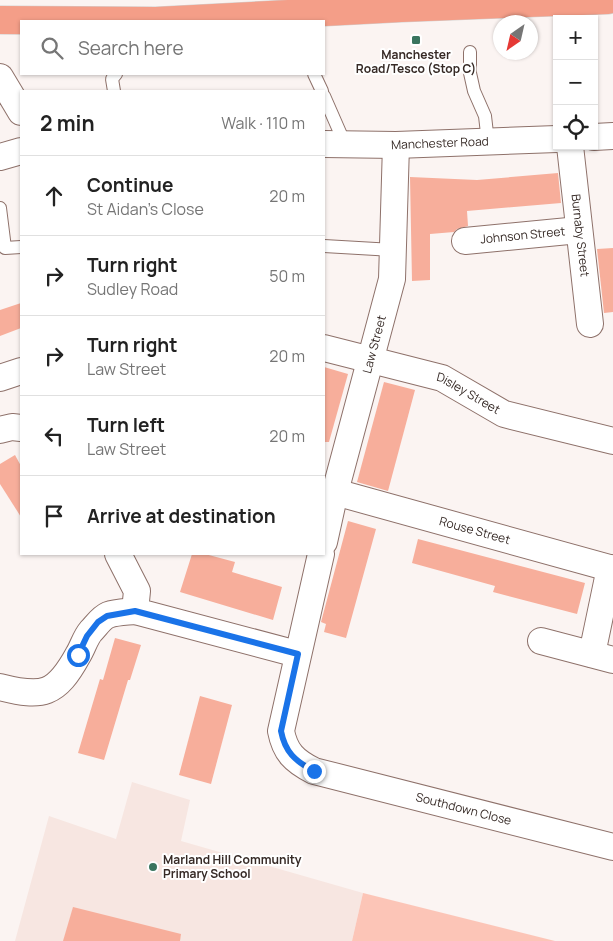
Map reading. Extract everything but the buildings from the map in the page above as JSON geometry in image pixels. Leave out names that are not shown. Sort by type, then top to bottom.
[{"type":"highway","points":[[281,0],[401,8]]},
{"type":"highway","points":[[0,20],[156,20],[608,0]]},
{"type":"street","points":[[0,77],[20,110]]},
{"type":"street","points":[[598,137],[613,136]]},
{"type":"street","name":"Manchester Road","points":[[334,144],[488,142],[553,138]]},
{"type":"street","name":"Law Street","points":[[325,537],[335,492],[392,279],[396,144]]},
{"type":"street","name":"Burnaby Street","points":[[570,150],[590,324]]},
{"type":"street","points":[[0,158],[20,151]]},
{"type":"street","name":"Johnson Street","points":[[465,241],[579,230]]},
{"type":"street","name":"Disley Street","points":[[325,348],[442,378],[504,414],[613,441]]},
{"type":"street","points":[[0,378],[20,371]]},
{"type":"street","points":[[0,430],[12,426],[20,428]]},
{"type":"street","name":"Rouse Street","points":[[335,492],[612,568]]},
{"type":"street","points":[[119,555],[137,591],[135,611]]},
{"type":"street","points":[[0,687],[24,693],[41,693],[53,688],[65,675],[87,636],[98,622],[107,616],[135,611],[298,654],[321,555]]},
{"type":"street","points":[[541,641],[602,657],[612,568]]},
{"type":"street","name":"Southdown Close","points":[[298,654],[281,731],[283,743],[290,754],[301,764],[314,771],[613,848]]},
{"type":"lane","points":[[470,52],[470,73],[474,91],[485,116],[488,142]]},
{"type":"lane","points":[[114,90],[112,79],[115,75]]},
{"type":"lane","points":[[314,75],[322,90]]},
{"type":"lane","points":[[325,101],[334,144]]},
{"type":"lane","points":[[0,208],[2,249],[20,247]]},
{"type":"lane","points":[[325,246],[393,250]]},
{"type":"shaded area","name":"Marland Hill Community Primary School","points":[[132,782],[190,800],[181,841],[363,893],[352,941],[15,941],[49,816],[116,839]]},
{"type":"shaded area","points":[[363,893],[555,941],[352,941]]},
{"type":"place","name":"Manchester Road/Tesco (Stop C)","points":[[416,40]]},
{"type":"place","name":"Marland Hill Community Primary School","points":[[153,867]]},
{"type":"route","points":[[78,655],[87,636],[98,622],[107,616],[135,611],[298,654],[281,731],[283,743],[290,754],[301,764],[314,771]]}]
